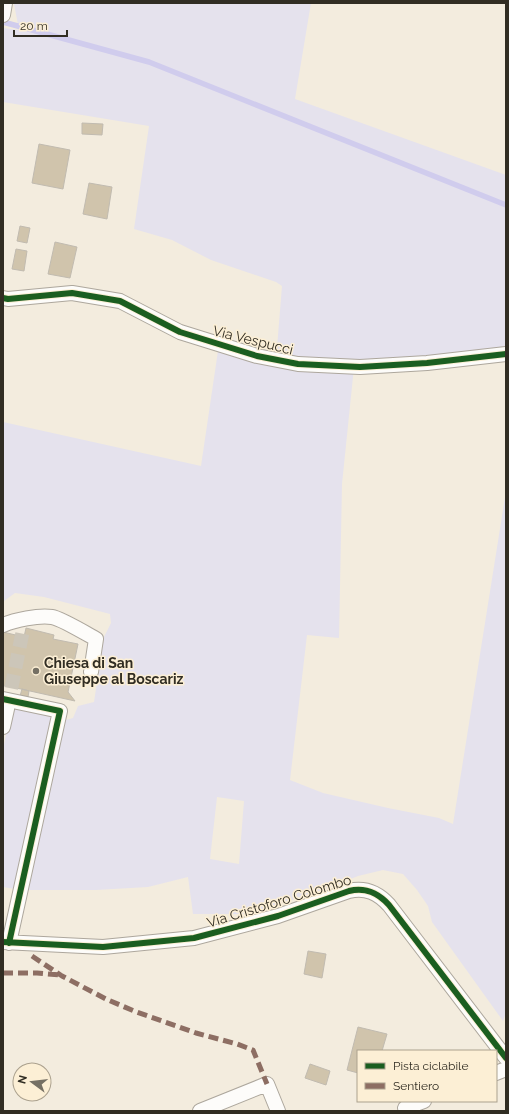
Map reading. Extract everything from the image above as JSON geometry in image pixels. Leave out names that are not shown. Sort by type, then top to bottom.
[{"type":"street","points":[[3,15],[5,3]]},
{"type":"street","name":"Via Vespucci","points":[[3,298],[8,299],[72,293],[120,301],[180,332],[257,356],[298,364],[360,367],[427,363],[506,354]]},
{"type":"street","points":[[3,625],[24,625],[53,617],[96,639],[91,672]]},
{"type":"street","points":[[3,726],[5,704],[60,711],[6,942]]},
{"type":"street","name":"Via Cristoforo Colombo","points":[[6,942],[103,947],[194,938],[278,916],[356,889],[366,890],[381,897],[389,905],[506,1058]]},
{"type":"street","points":[[200,1111],[267,1084],[278,1111]]},
{"type":"street","points":[[403,1110],[422,1102]]},
{"type":"shaded area","points":[[311,3],[295,99],[506,175],[506,354],[354,367],[342,484],[339,638],[307,635],[290,780],[323,793],[439,818],[453,824],[506,491],[506,1013],[503,1021],[432,922],[428,906],[403,874],[383,870],[358,876],[328,888],[249,914],[193,914],[188,877],[148,887],[96,890],[21,890],[3,887],[3,749],[12,706],[62,721],[73,718],[78,706],[94,702],[104,637],[111,623],[110,614],[44,597],[15,593],[4,601],[3,604],[3,422],[201,466],[219,344],[276,360],[282,286],[276,282],[211,260],[172,240],[134,229],[149,126],[3,102],[3,28],[19,30],[14,4]],"holes":[[[217,797],[244,801],[239,864],[210,859]]]},
{"type":"building","points":[[82,123],[103,124],[102,135],[82,134]]},
{"type":"building","points":[[39,144],[70,150],[63,189],[32,183]]},
{"type":"building","points":[[89,183],[112,187],[107,219],[83,214]]},
{"type":"building","points":[[20,226],[30,228],[27,243],[17,241]]},
{"type":"building","points":[[55,242],[77,247],[70,278],[48,274]]},
{"type":"building","points":[[16,249],[27,251],[24,271],[12,269]]},
{"type":"building","points":[[26,628],[54,635],[53,639],[78,644],[68,692],[75,701],[3,685],[3,632],[24,637]]},
{"type":"building","points":[[22,689],[29,691],[28,697],[20,696]]},
{"type":"building","points":[[308,951],[326,954],[322,978],[304,974]]},
{"type":"building","points":[[358,1027],[387,1034],[382,1050],[357,1050],[357,1073],[347,1070]]},
{"type":"building","points":[[310,1064],[330,1071],[326,1085],[305,1078]]},
{"type":"waterway","points":[[3,22],[149,62],[506,205]]},
{"type":"tunnel","points":[[7,709],[23,630]]},
{"type":"marked path","points":[[32,956],[62,976],[106,999],[134,1011],[196,1033],[253,1050],[267,1084]]},
{"type":"marked path","points":[[3,973],[60,975]]},
{"type":"cycle path","points":[[3,298],[8,299],[72,293],[120,301],[180,332],[257,356],[298,364],[360,367],[427,363],[506,354]]},
{"type":"cycle path","points":[[3,699],[60,711],[9,943]]},
{"type":"cycle path","points":[[3,942],[103,947],[194,938],[278,916],[349,891],[361,890],[371,892],[376,894],[389,905],[506,1058]]},
{"type":"place","name":"Chiesa di San Giuseppe al Boscariz","points":[[36,671]]}]
